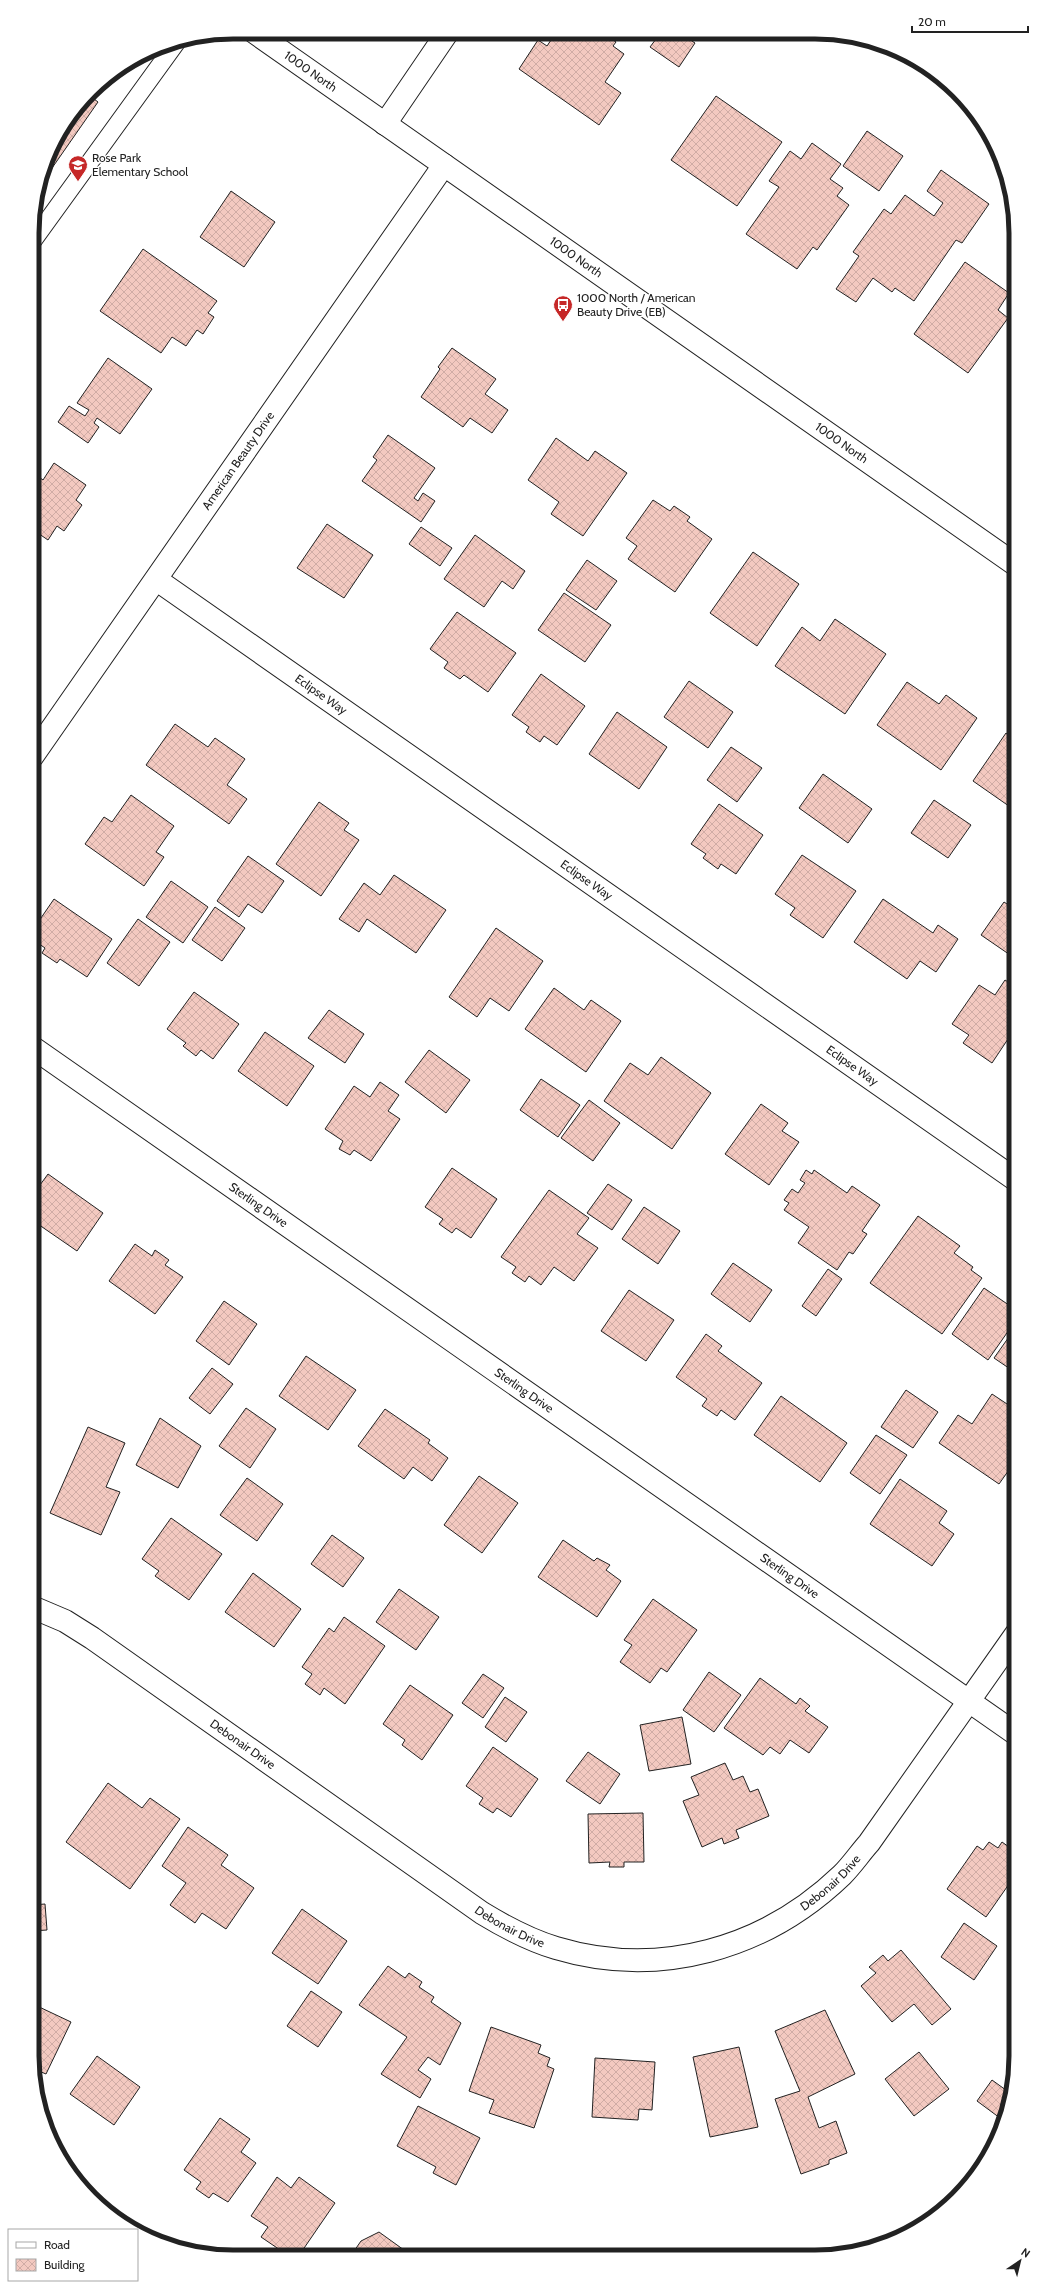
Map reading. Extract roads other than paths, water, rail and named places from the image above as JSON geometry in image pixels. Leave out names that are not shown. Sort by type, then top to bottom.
[{"type":"street","name":"1000 North","points":[[264,39],[1009,559]]},
{"type":"street","points":[[385,124],[443,39]]},
{"type":"street","name":"American Beauty Drive","points":[[39,747],[157,580],[444,165]]},
{"type":"street","name":"Eclipse Way","points":[[157,580],[1009,1175]]},
{"type":"street","name":"Sterling Drive","points":[[39,1052],[1009,1729]]},
{"type":"street","name":"Debonair Drive","points":[[39,1610],[65,1621],[92,1638],[482,1913],[513,1931],[556,1948],[602,1958],[644,1961],[692,1955],[736,1943],[776,1926],[812,1901],[842,1874],[869,1843],[1009,1644]]},
{"type":"lane","points":[[39,232],[172,49]]},
{"type":"place","name":"Rose Park Elementary School","points":[[78,182]]},
{"type":"place","name":"1000 North / American Beauty Drive (EB)","points":[[563,322]]}]
